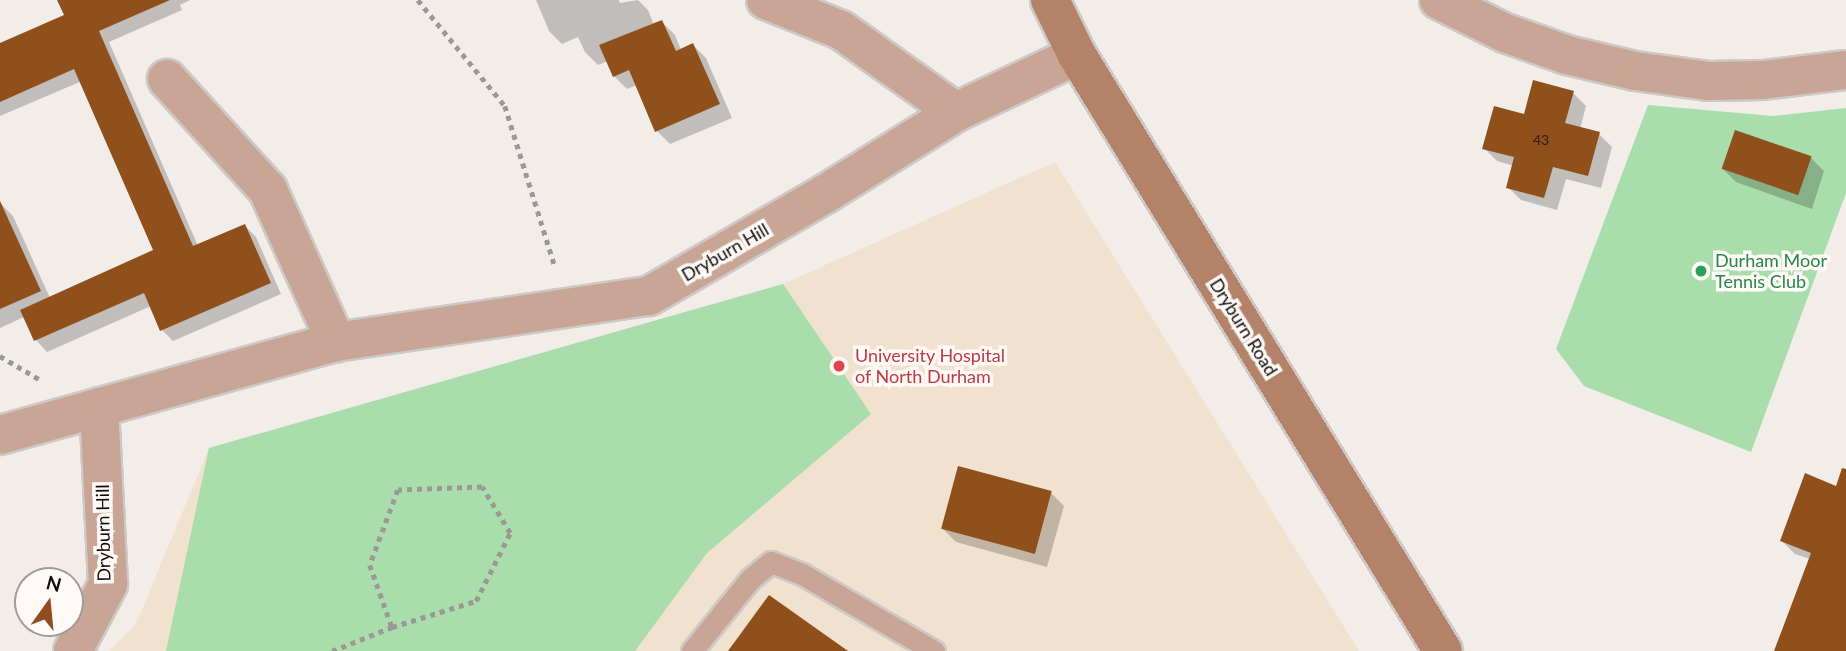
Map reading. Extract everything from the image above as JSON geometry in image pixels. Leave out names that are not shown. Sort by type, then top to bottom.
[{"type":"main road","name":"Dryburn Road","points":[[1050,0],[1077,55],[1443,651]]},
{"type":"street","points":[[766,0],[841,30],[957,112]]},
{"type":"street","points":[[1439,0],[1505,33],[1567,55],[1635,71],[1723,81],[1763,80],[1846,70]]},
{"type":"street","name":"Dryburn Hill","points":[[0,435],[335,342],[649,296],[825,194],[957,112],[1077,55]]},
{"type":"street","points":[[167,79],[268,190],[335,342]]},
{"type":"street","name":"Dryburn Hill","points":[[73,651],[108,584],[99,407]]},
{"type":"lane","points":[[692,651],[750,579],[771,562],[802,574],[934,651]]},
{"type":"path","points":[[418,0],[505,106],[557,275]]},
{"type":"path","points":[[332,651],[392,626],[476,601],[510,533],[482,487],[398,490],[370,565],[392,626]]},
{"type":"shaded area","name":"University Hospital of North Durham","points":[[1055,162],[1359,651],[109,651],[136,624],[209,448],[783,284]]},
{"type":"green space","name":"Durham Moor Tennis Club","points":[[1648,105],[1773,116],[1846,108],[1846,193],[1751,452],[1584,386],[1556,349]]},
{"type":"green space","points":[[783,284],[871,414],[707,553],[635,651],[166,651],[209,448]]},
{"type":"building","points":[[57,0],[170,0],[99,31],[193,246],[245,224],[271,283],[160,331],[144,293],[34,341],[20,310],[153,250],[74,69],[0,102],[0,43],[64,15]]},
{"type":"building","points":[[662,20],[676,51],[693,43],[720,104],[655,132],[629,70],[613,77],[599,45]]},
{"type":"building","points":[[1533,80],[1574,91],[1565,123],[1600,132],[1588,176],[1553,167],[1544,198],[1506,188],[1514,157],[1482,149],[1494,106],[1524,114]]},
{"type":"building","points":[[1735,130],[1812,156],[1798,195],[1722,169]]},
{"type":"building","points":[[0,201],[41,291],[0,309]]},
{"type":"building","points":[[958,466],[1052,491],[1035,554],[941,529]]},
{"type":"building","points":[[1842,468],[1846,469],[1846,651],[1774,651],[1811,553],[1780,541],[1805,473],[1836,486]]},
{"type":"building","points":[[769,595],[848,651],[728,651]]},
{"type":"place","name":"Durham Moor Tennis Club","points":[[1701,271]]},
{"type":"place","name":"University Hospital of North Durham","points":[[839,366]]}]
